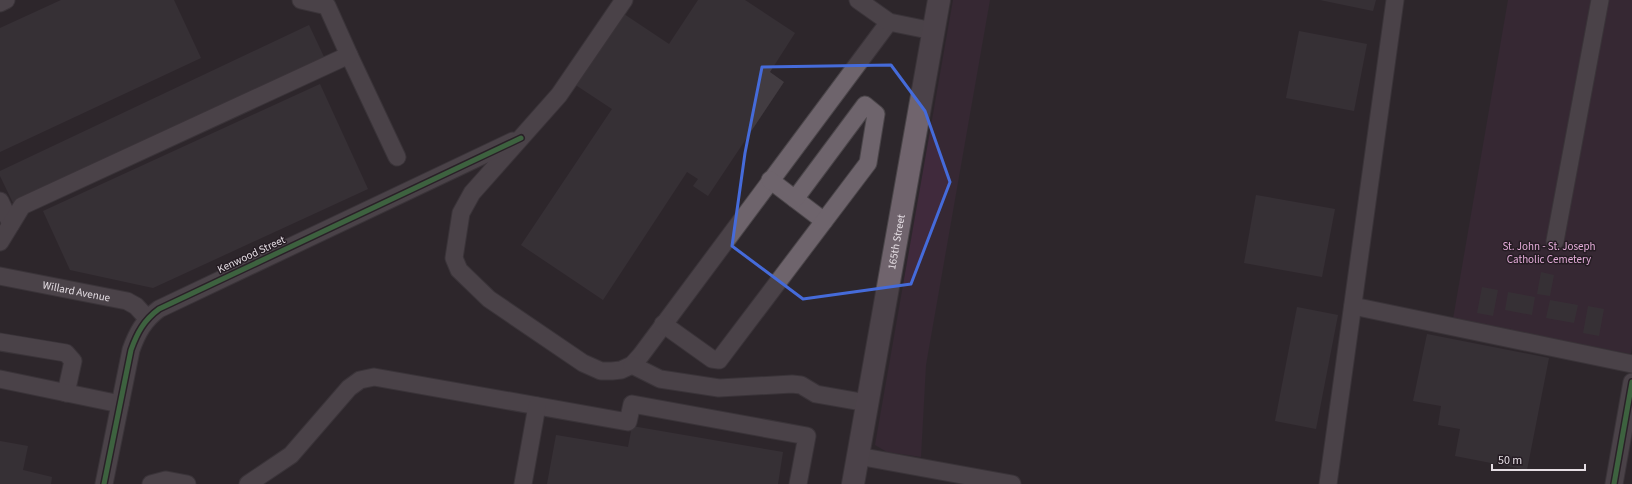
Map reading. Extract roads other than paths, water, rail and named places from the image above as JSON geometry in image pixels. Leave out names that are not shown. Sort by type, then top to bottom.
[{"type":"main road","name":"165th Street","points":[[853,484],[939,0]]},
{"type":"street","points":[[0,3],[6,0]]},
{"type":"street","points":[[301,0],[327,6],[397,157]]},
{"type":"street","points":[[624,0],[559,94],[472,193],[461,213],[454,250],[455,264],[459,270],[489,299],[583,363],[601,371],[621,370],[632,365],[641,355],[888,22]]},
{"type":"street","points":[[858,0],[888,22],[933,31]]},
{"type":"street","points":[[1328,484],[1394,0]]},
{"type":"street","points":[[1555,241],[1600,0]]},
{"type":"street","points":[[4,232],[22,206],[349,54]]},
{"type":"street","points":[[663,324],[712,359],[719,360],[868,163],[876,114],[865,106],[795,199]]},
{"type":"street","name":"Kenwood Street","points":[[104,484],[131,350],[137,334],[148,318],[159,309],[521,138]]},
{"type":"street","points":[[770,180],[824,221]]},
{"type":"street","points":[[0,201],[4,232]]},
{"type":"street","name":"Willard Avenue","points":[[0,276],[127,301],[136,306],[148,318]]},
{"type":"street","points":[[1353,306],[1632,364]]},
{"type":"street","points":[[0,342],[66,353],[73,361],[66,393]]},
{"type":"street","points":[[632,365],[660,379],[729,388],[792,384],[801,385],[816,394],[867,403]]},
{"type":"street","points":[[248,484],[291,455],[349,388],[360,380],[374,377],[628,422],[632,404],[807,436],[798,484]]},
{"type":"street","points":[[0,379],[120,404]]},
{"type":"street","points":[[1614,484],[1632,382]]},
{"type":"street","points":[[523,484],[537,406]]},
{"type":"street","points":[[858,456],[1012,484]]},
{"type":"street","points":[[151,484],[166,480],[187,484]]},
{"type":"park label","name":"St. John - St. Joseph Catholic Cemetery","points":[[1549,252]]}]
